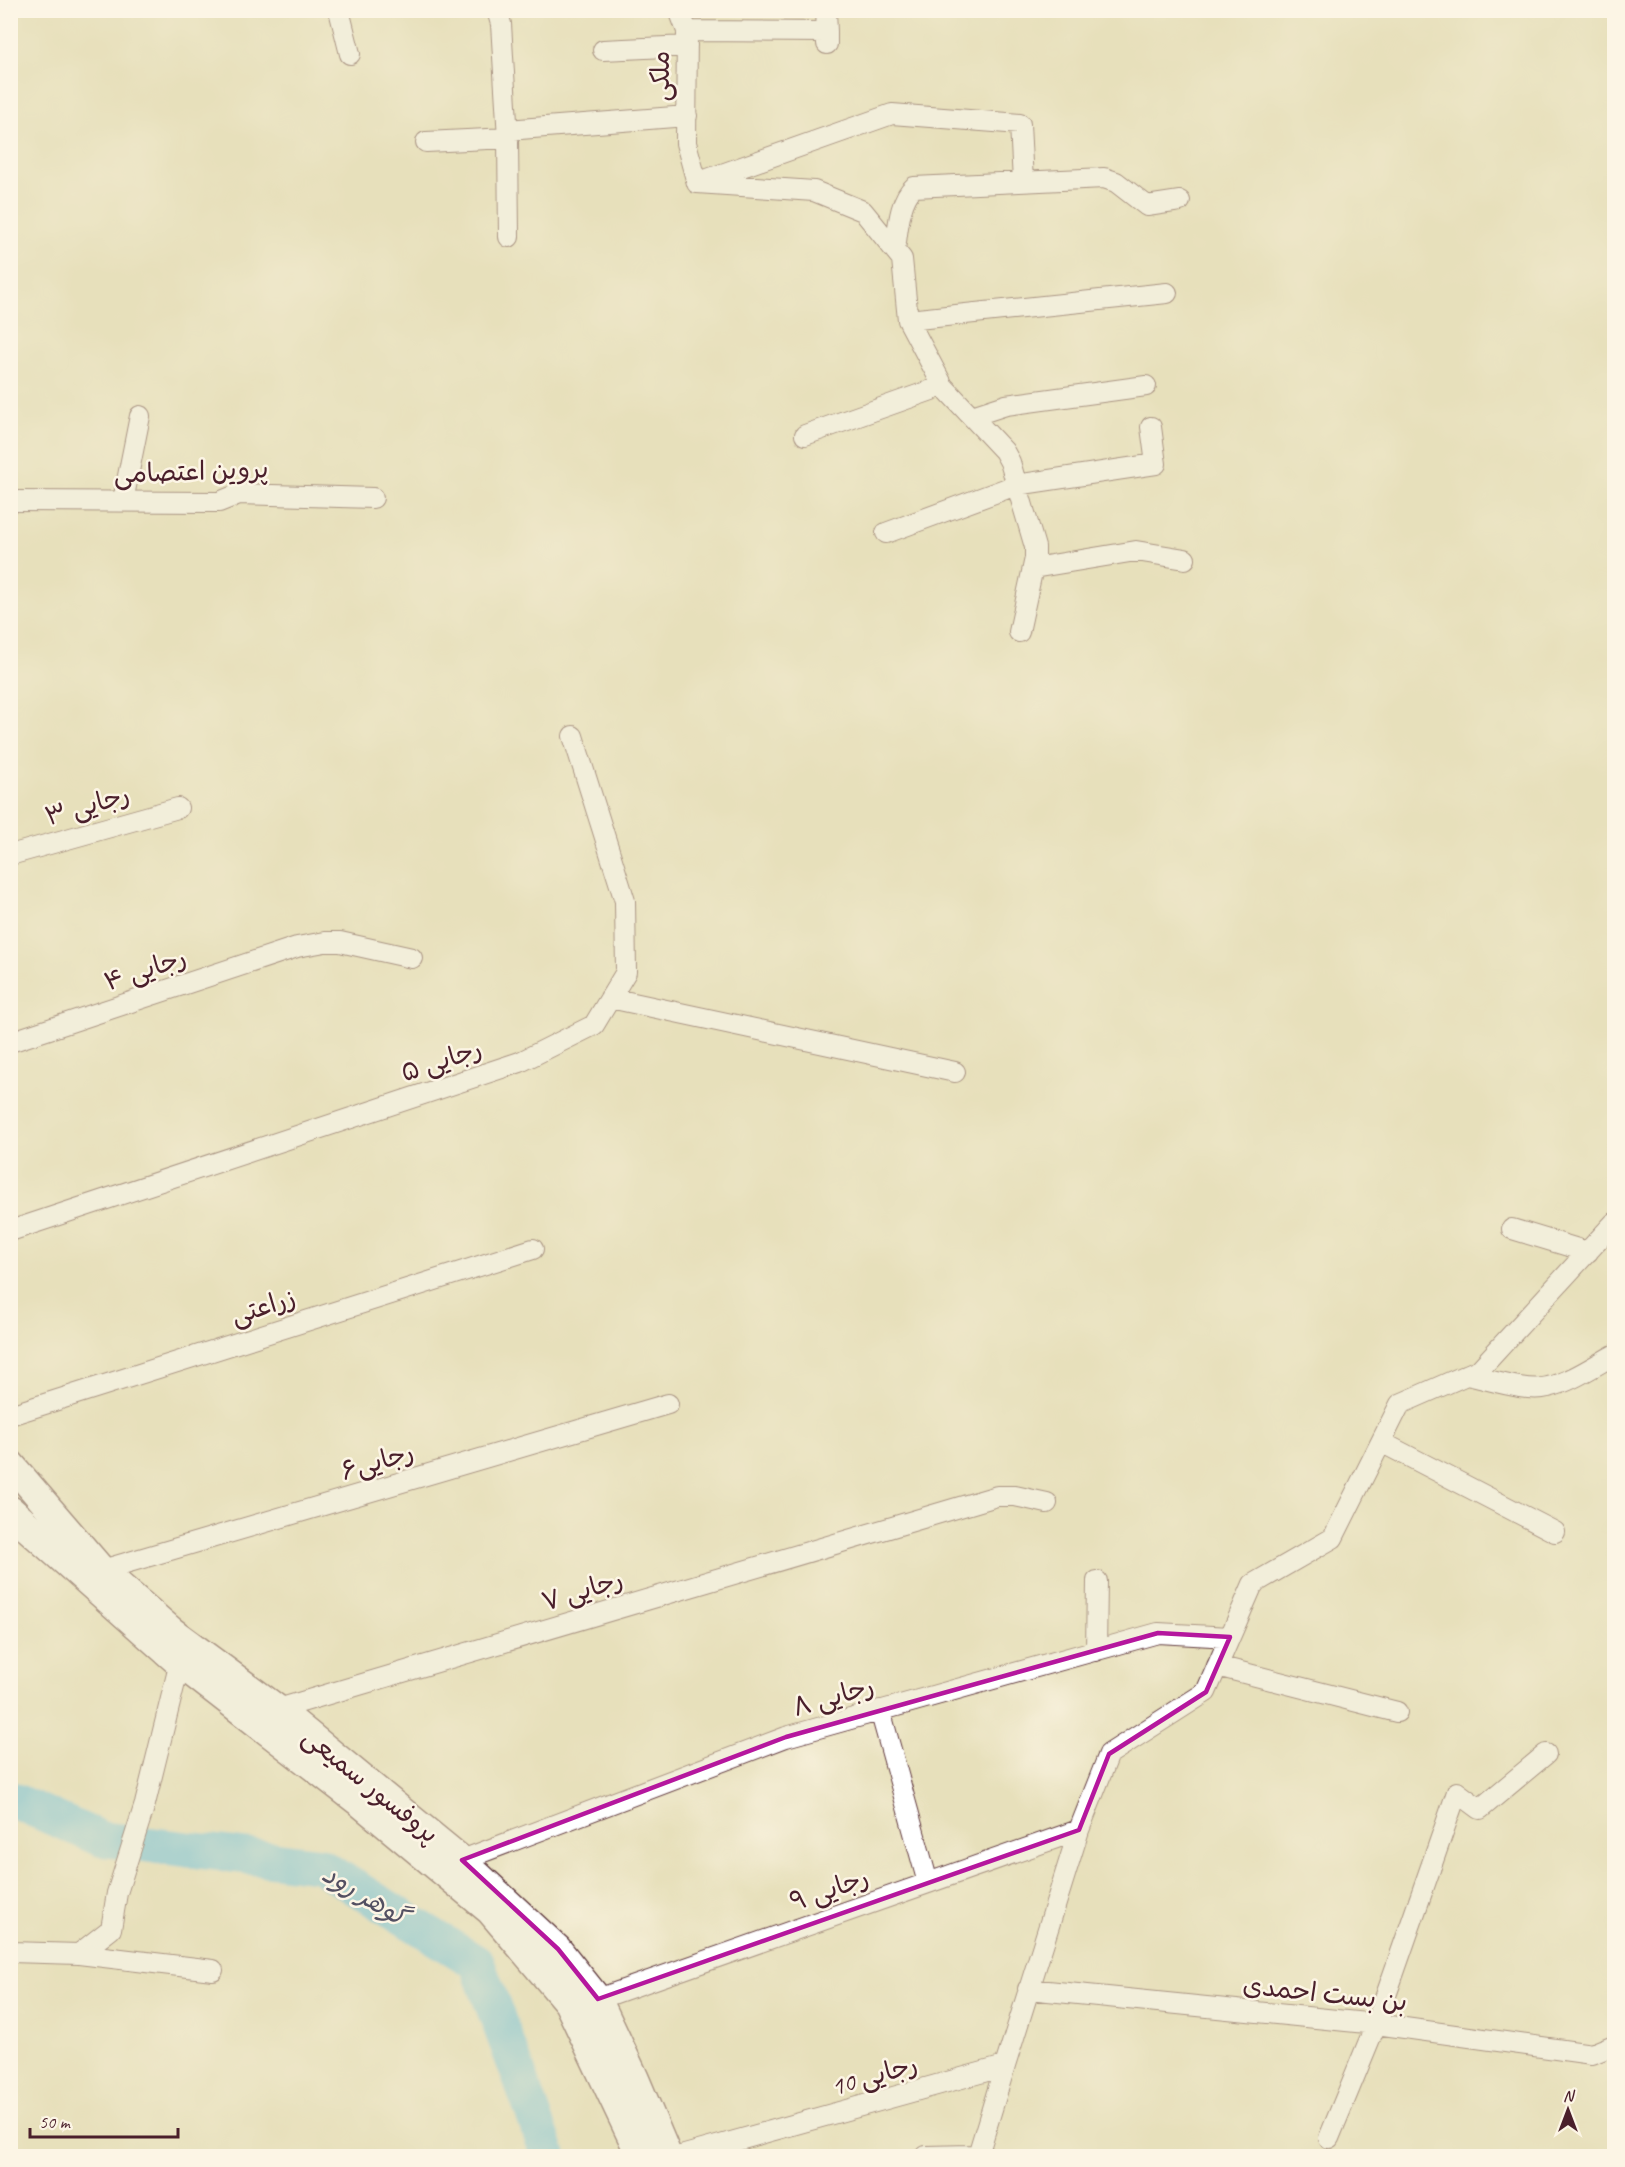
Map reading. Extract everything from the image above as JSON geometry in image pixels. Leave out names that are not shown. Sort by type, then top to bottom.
[{"type":"main road","name":"پروفسور سمیعی","points":[[10,1463],[102,1570],[171,1630],[278,1709],[462,1860],[558,1949],[598,1999],[635,2078],[668,2157]]},
{"type":"main road","name":"پروفسور سمیعی","points":[[10,1511],[180,1662],[362,1803],[491,1910],[569,2002],[642,2157]]},
{"type":"street","points":[[339,10],[350,54]]},
{"type":"street","points":[[497,10],[501,24],[508,134],[509,237]]},
{"type":"street","name":"ملکی","points":[[679,10],[687,39],[686,143],[697,183]]},
{"type":"street","points":[[603,50],[687,39],[827,38],[826,10]]},
{"type":"street","points":[[697,183],[892,114],[1020,124],[1023,182]]},
{"type":"street","points":[[426,142],[687,116]]},
{"type":"street","points":[[895,249],[903,206],[908,192],[914,187],[1104,178],[1116,182],[1147,206],[1180,201]]},
{"type":"street","points":[[697,183],[814,191],[863,212],[895,249],[902,259],[908,320],[943,386],[1004,451],[1010,462],[1035,548],[1019,632]]},
{"type":"street","points":[[908,320],[1167,293]]},
{"type":"street","points":[[806,435],[943,386]]},
{"type":"street","points":[[972,416],[1006,405],[1146,386]]},
{"type":"street","points":[[123,501],[140,416]]},
{"type":"street","points":[[886,533],[1017,485],[1156,464],[1151,427]]},
{"type":"street","name":"پروین اعتصامی","points":[[10,501],[219,502],[239,494],[373,498]]},
{"type":"street","points":[[1033,568],[1136,551],[1185,559]]},
{"type":"street","name":"رجایی ۵","points":[[10,1231],[520,1062],[594,1025],[626,972],[625,901],[573,736]]},
{"type":"street","name":"رجایی ۳","points":[[10,855],[178,808]]},
{"type":"street","name":"رجایی ۴","points":[[10,1042],[297,947],[340,942],[412,958]]},
{"type":"street","points":[[610,998],[955,1072]]},
{"type":"street","points":[[926,2157],[982,2156],[1028,1989],[1079,1830],[1109,1754],[1206,1692],[1253,1584],[1333,1538],[1400,1404],[1480,1369],[1614,1223]]},
{"type":"street","points":[[1512,1229],[1588,1252]]},
{"type":"street","name":"زراعتی","points":[[10,1415],[532,1249]]},
{"type":"street","points":[[1466,1375],[1533,1389],[1546,1388],[1567,1380],[1614,1354]]},
{"type":"street","name":"رجایی۶","points":[[102,1570],[668,1404]]},
{"type":"street","points":[[1381,1442],[1555,1532]]},
{"type":"street","name":"رجایی ۷","points":[[278,1709],[997,1496],[1015,1496],[1047,1503]]},
{"type":"street","points":[[1096,1650],[1097,1581]]},
{"type":"street","name":"رجایی ۸","points":[[462,1860],[786,1737],[1158,1633],[1230,1637]]},
{"type":"street","points":[[80,1954],[111,1929],[117,1893],[145,1804],[180,1662]]},
{"type":"street","points":[[1218,1666],[1397,1712]]},
{"type":"street","points":[[880,1710],[928,1883]]},
{"type":"street","points":[[1329,2138],[1376,2024],[1457,1792],[1480,1809],[1546,1754]]},
{"type":"street","name":"رجایی ۹","points":[[598,1999],[1079,1830]]},
{"type":"street","points":[[10,1952],[80,1954],[213,1970]]},
{"type":"street","name":"بن بست احمدی","points":[[1028,1989],[1376,2024],[1592,2054],[1614,2045]]},
{"type":"street","name":"رجایی 10","points":[[681,2157],[1005,2066]]},
{"type":"highlighted area","points":[[1158,1633],[1230,1637],[1206,1692],[1109,1754],[1079,1830],[598,1999],[558,1949],[462,1860],[786,1737]]},
{"type":"waterway","name":"گوهر رود","points":[[10,1799],[101,1839],[319,1865],[477,1963],[549,2156]]}]
